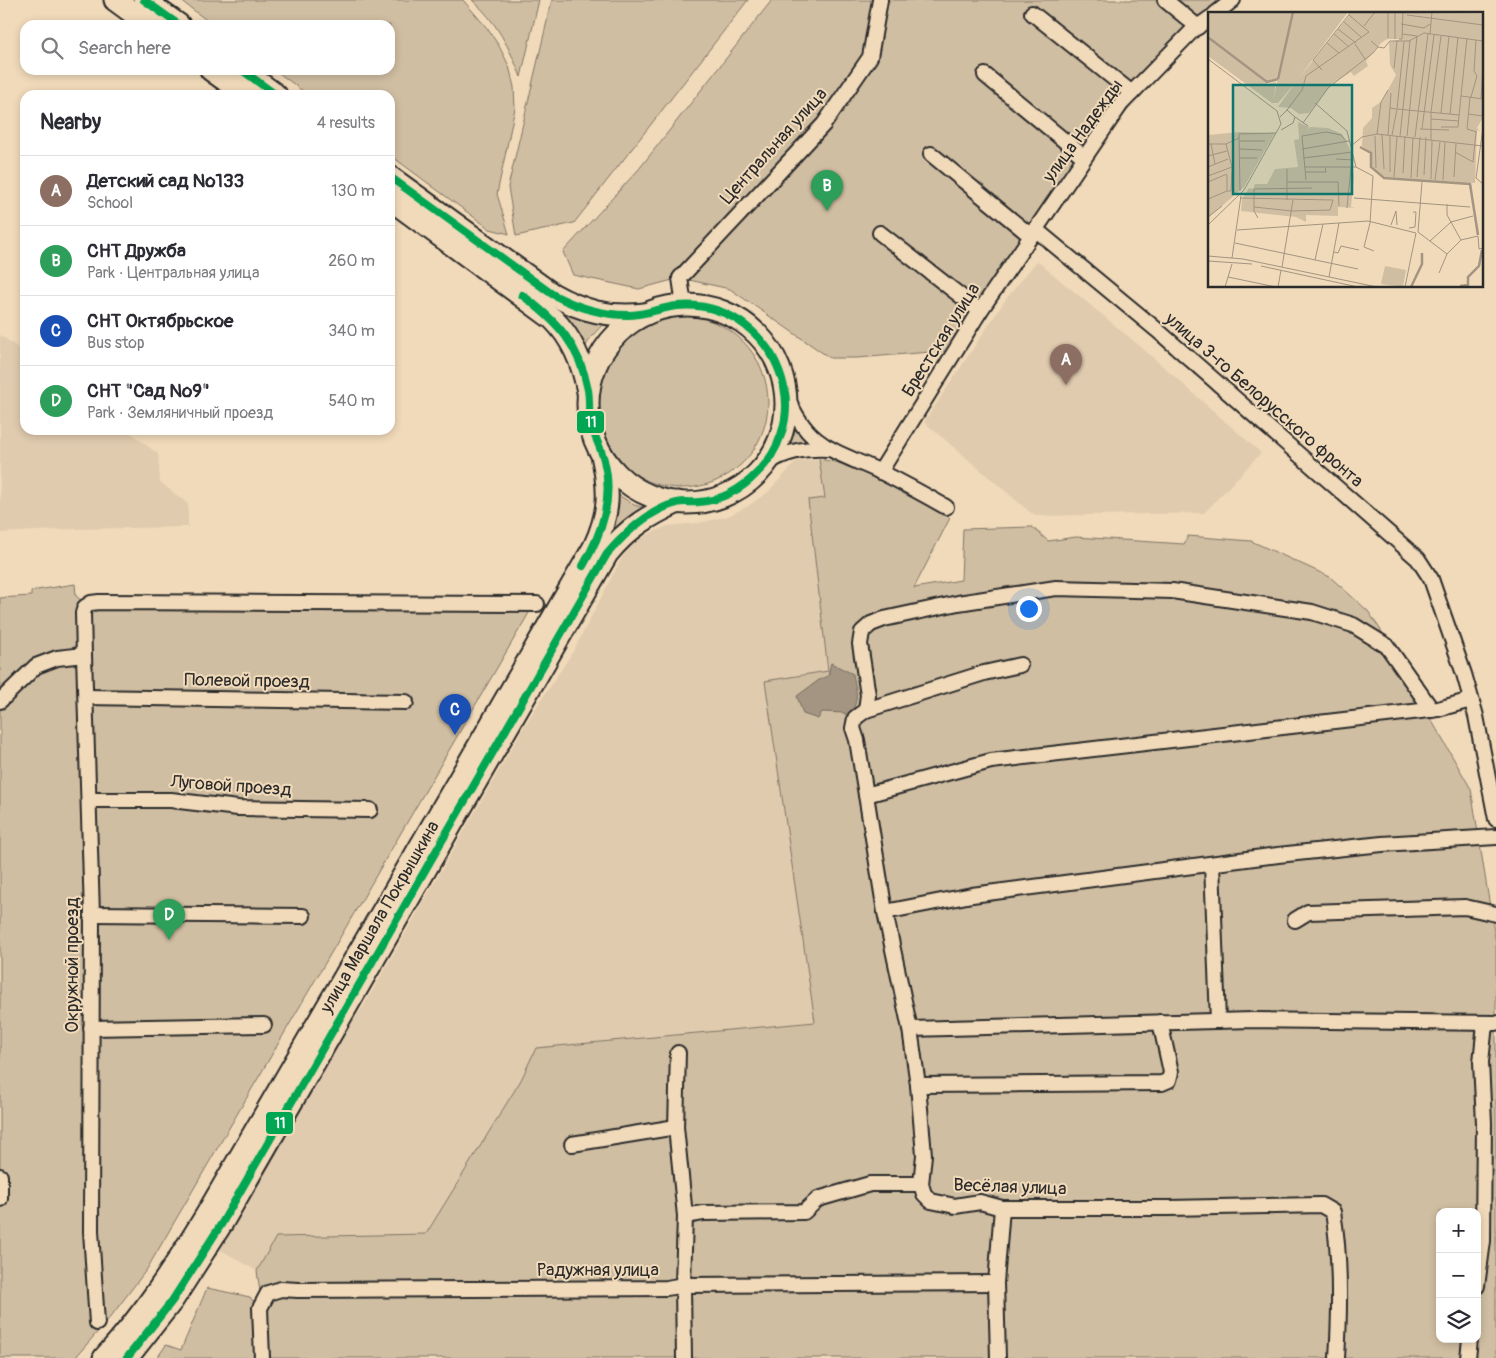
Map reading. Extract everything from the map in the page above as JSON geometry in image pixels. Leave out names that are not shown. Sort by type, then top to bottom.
[{"type":"main road","points":[[115,0],[142,20]]},
{"type":"main road","points":[[144,0],[172,20]]},
{"type":"main road","points":[[218,75],[239,90]]},
{"type":"main road","points":[[249,75],[269,90]]},
{"type":"main road","points":[[395,181],[552,294],[568,303],[579,308],[601,313],[648,314]]},
{"type":"main road","points":[[395,204],[553,319],[566,333],[575,349],[585,377],[589,395],[591,426],[602,455],[618,474],[637,489],[660,499],[678,502],[703,502],[727,494],[748,482],[766,464],[773,454],[785,419],[786,394],[780,370],[765,343],[743,322],[720,311],[702,307],[684,306],[659,309],[622,330],[605,349],[594,371],[589,395]]},
{"type":"main road","name":"улица Маршала Покрышкина","points":[[104,1358],[158,1291],[207,1214],[594,547],[606,512],[607,482],[602,455]]},
{"type":"main road","name":"улица Маршала Покрышкина","points":[[127,1358],[172,1301],[222,1223],[607,554],[632,527],[678,502]]},
{"type":"street","name":"Центральная улица","points":[[684,306],[680,278],[824,124],[870,57],[880,0]]},
{"type":"street","points":[[1165,0],[1198,27]]},
{"type":"street","points":[[1218,12],[1233,0]]},
{"type":"street","points":[[1032,13],[1132,93]]},
{"type":"street","name":"улица Надежды","points":[[1033,233],[1121,104],[1198,27],[1208,20]]},
{"type":"street","points":[[985,75],[1084,157]]},
{"type":"street","name":"улица 3-го Белорусского фронта","points":[[931,154],[1157,330],[1418,559],[1432,579],[1490,754],[1496,819]]},
{"type":"street","points":[[880,233],[980,311]]},
{"type":"street","name":"Брестская улица","points":[[880,472],[980,311],[1033,233]]},
{"type":"street","points":[[786,394],[799,422],[817,441],[828,449],[880,472],[946,507]]},
{"type":"street","points":[[766,464],[790,452],[814,448],[828,449]]},
{"type":"street","points":[[866,710],[868,695],[860,644],[862,632],[871,624],[884,619],[958,603],[1056,588],[1172,591],[1312,612],[1353,625],[1387,646],[1432,710]]},
{"type":"street","name":"Окружной проезд","points":[[97,1323],[91,1231],[92,914],[90,800],[84,655],[85,607],[91,603],[99,602],[537,604]]},
{"type":"street","points":[[0,701],[36,666],[57,658],[84,655]]},
{"type":"street","points":[[686,1216],[703,1213],[804,1212],[818,1199],[870,1184],[921,1184],[924,1155],[918,1085],[910,1029],[885,912],[857,740],[853,728],[854,718],[866,710],[984,673],[1020,665]]},
{"type":"street","name":"Полевой проезд","points":[[86,697],[406,702]]},
{"type":"street","points":[[866,795],[991,761],[1432,710],[1471,700]]},
{"type":"street","name":"Луговой проезд","points":[[90,800],[171,800],[238,808],[370,810]]},
{"type":"street","points":[[885,912],[972,895],[1212,864],[1382,844],[1496,837]]},
{"type":"street","points":[[1212,864],[1218,1021]]},
{"type":"street","points":[[1295,920],[1308,912],[1465,907],[1496,914]]},
{"type":"street","points":[[92,914],[303,916]]},
{"type":"street","points":[[910,1029],[1218,1021],[1491,1023],[1481,1062],[1484,1123],[1483,1241],[1481,1256]]},
{"type":"street","points":[[918,1085],[1162,1083],[1169,1080],[1172,1072],[1160,1022]]},
{"type":"street","points":[[91,1028],[264,1025]]},
{"type":"street","points":[[678,1053],[676,1127],[686,1216],[683,1285],[684,1358]]},
{"type":"street","points":[[572,1144],[676,1127]]},
{"type":"street","points":[[0,1176],[0,1199]]},
{"type":"street","name":"Весёлая улица","points":[[921,1184],[924,1194],[931,1201],[955,1206],[980,1202],[1002,1208],[1169,1208],[1321,1205],[1333,1212],[1337,1237],[1337,1358]]},
{"type":"street","points":[[998,1358],[996,1282],[1002,1208]]},
{"type":"street","name":"Радужная улица","points":[[262,1358],[260,1308],[268,1293],[281,1289],[667,1288],[683,1285],[996,1282]]},
{"type":"street","points":[[1468,1358],[1470,1343]]},
{"type":"shaded area","points":[[180,0],[463,0],[487,28],[499,46],[509,66],[514,87],[515,108],[497,194],[509,234],[490,229],[395,159],[395,90],[301,90],[282,75],[395,75],[395,20],[206,20]]},
{"type":"shaded area","points":[[472,0],[539,0],[521,77],[512,56],[495,26]]},
{"type":"shaded area","points":[[552,0],[748,0],[574,223],[516,236],[508,187]]},
{"type":"shaded area","points":[[772,0],[1231,0],[1220,12],[1208,12],[1208,24],[1130,107],[1099,147],[955,350],[857,358],[830,358],[730,289],[680,278],[639,289],[573,275],[563,252],[639,169]]},
{"type":"shaded area","points":[[1037,261],[1141,347],[1261,453],[1204,513],[1039,516],[1031,513],[924,422],[1006,299]]},
{"type":"shaded area","points":[[561,313],[585,321],[605,322],[591,337],[580,356]]},
{"type":"shaded area","points":[[682,316],[699,318],[715,323],[730,331],[748,348],[764,377],[768,402],[766,419],[761,435],[753,450],[736,468],[707,484],[682,488],[665,486],[649,481],[634,473],[616,456],[600,427],[596,402],[598,385],[603,369],[611,354],[628,336],[657,320]]},
{"type":"shaded area","points":[[0,335],[20,349],[20,435],[133,435],[158,454],[160,482],[188,504],[188,527],[75,529],[0,533]]},
{"type":"shaded area","points":[[792,423],[809,444],[784,448]]},
{"type":"shaded area","points":[[819,459],[825,498],[808,500],[828,671],[765,682],[815,1022],[537,1048],[521,1080],[426,1234],[277,1237],[257,1271],[219,1249],[340,1038],[363,1007],[526,723],[574,650],[622,557],[638,539],[667,526],[699,523],[728,516],[748,506],[767,493],[797,461]]},
{"type":"shaded area","points":[[819,459],[850,465],[911,494],[950,518],[914,588],[961,580],[963,529],[1032,527],[1048,541],[1076,537],[1184,544],[1188,536],[1251,541],[1330,577],[1368,611],[1382,632],[1392,660],[1425,709],[1471,789],[1496,944],[1496,1358],[157,1358],[166,1345],[181,1350],[207,1288],[250,1297],[253,1301],[261,1299],[257,1271],[276,1237],[426,1234],[521,1080],[536,1048],[815,1022],[765,681],[828,671],[808,500],[825,498]]},
{"type":"shaded area","points":[[617,494],[634,505],[645,508],[623,521],[608,536]]},
{"type":"shaded area","points":[[75,584],[76,596],[92,609],[533,606],[147,1269],[112,1315],[75,1358],[0,1358],[0,598],[31,596],[31,591]]},
{"type":"shaded area","points":[[831,663],[853,674],[856,687],[856,702],[847,719],[845,713],[822,712],[818,719],[803,714],[797,696],[819,680],[828,676]]},
{"type":"transit line","name":"11","points":[[144,0],[172,20]]},
{"type":"transit line","name":"11","points":[[249,75],[269,90]]},
{"type":"transit line","name":"11","points":[[127,1358],[172,1301],[222,1223],[607,554],[638,523],[657,511],[680,502],[707,501],[723,497],[744,485],[764,466],[771,456],[777,445],[784,423],[786,399],[778,369],[770,353],[759,338],[731,316],[696,306],[677,306],[640,314],[618,315],[598,312],[570,303],[552,294],[395,181]]},
{"type":"transit line","name":"11","points":[[522,295],[556,325],[573,347],[584,374],[589,394],[591,424],[604,460],[607,474],[607,502],[601,528],[583,566]]},
{"type":"place","name":"СНТ Дружба","points":[[827,211]]},
{"type":"place","name":"Детский сад №133","points":[[1066,385]]},
{"type":"place","name":"СНТ Октябрьское","points":[[455,735]]},
{"type":"place","name":"СНТ \"Сад №9\"","points":[[169,940]]}]
